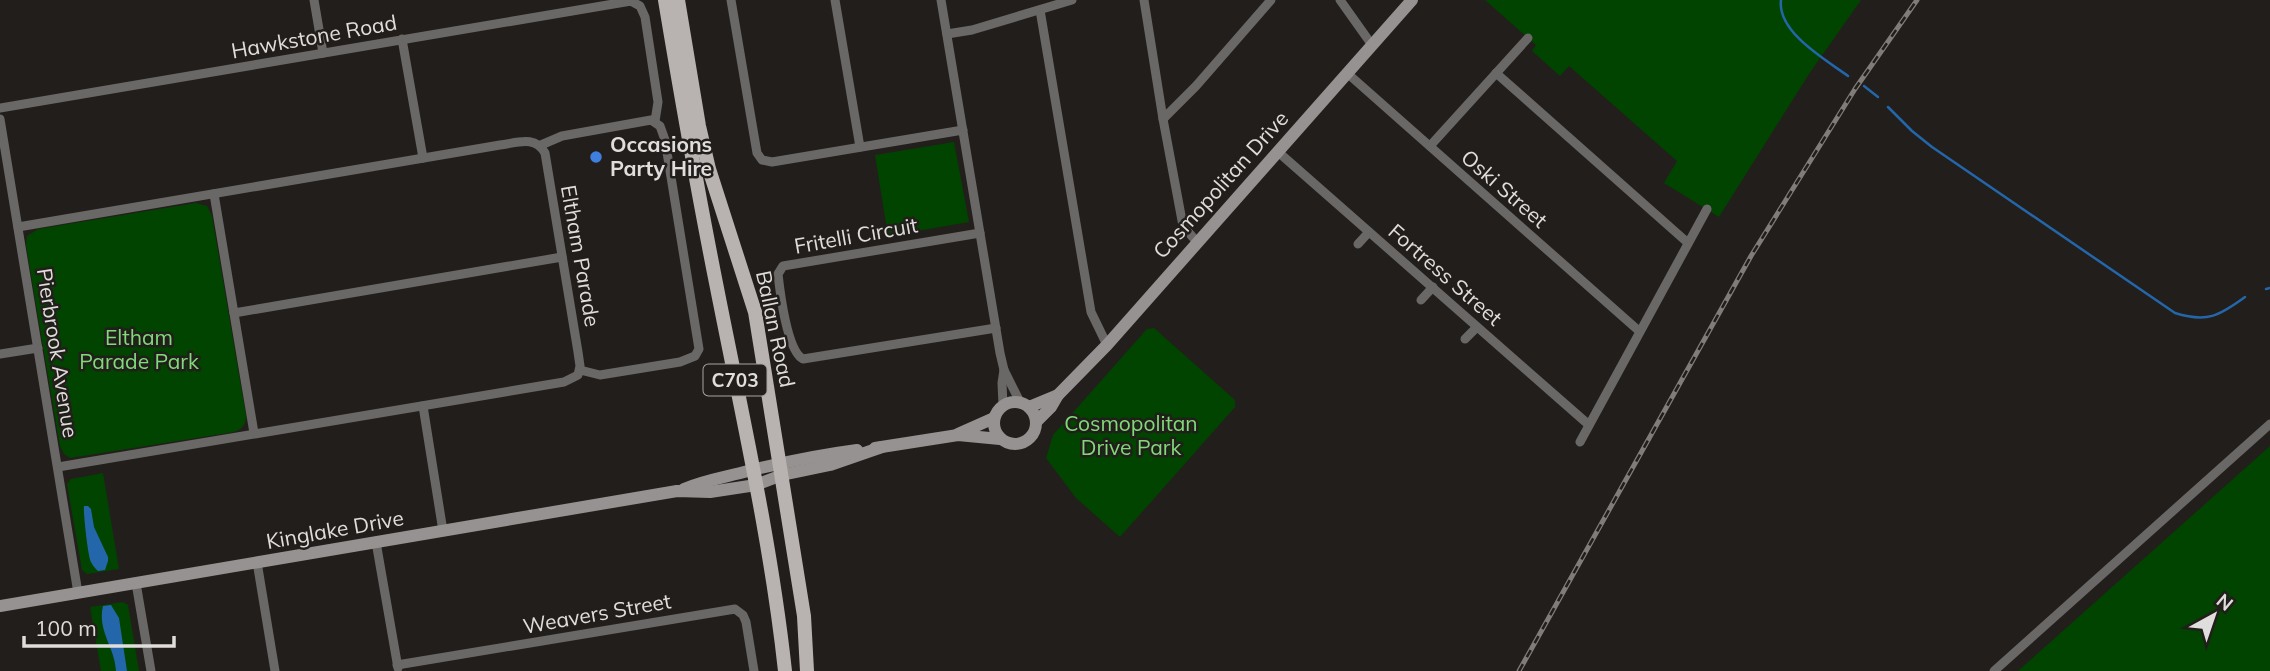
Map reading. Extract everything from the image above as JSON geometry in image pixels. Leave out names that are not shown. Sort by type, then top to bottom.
[{"type":"main road","name":"C703","points":[[665,0],[688,135],[754,477],[785,671]]},
{"type":"main road","name":"Ballan Road","points":[[678,0],[709,169],[755,312],[804,616],[807,671]]},
{"type":"street","points":[[314,0],[323,53]]},
{"type":"street","points":[[731,0],[758,156],[766,162],[963,130]]},
{"type":"street","points":[[835,0],[860,147]]},
{"type":"street","points":[[754,477],[810,456],[958,435],[1000,439],[1010,444],[1026,441],[1034,433],[1036,422],[1004,370],[941,0]]},
{"type":"street","points":[[947,34],[972,30],[1072,0]]},
{"type":"street","points":[[1144,0],[1183,226],[1196,242]]},
{"type":"street","points":[[1163,119],[1196,86],[1271,0]]},
{"type":"street","points":[[1340,0],[1371,46]]},
{"type":"street","name":"Cosmopolitan Drive","points":[[1036,422],[1412,0]]},
{"type":"street","name":"Hawkstone Road","points":[[0,108],[625,1],[636,2],[645,17],[658,102],[655,121]]},
{"type":"street","points":[[1040,9],[1091,312],[1107,345]]},
{"type":"street","points":[[1430,146],[1528,38]]},
{"type":"street","points":[[402,40],[423,158]]},
{"type":"street","name":"Oski Street","points":[[1347,73],[1639,331]]},
{"type":"street","points":[[1496,73],[1688,243]]},
{"type":"street","name":"Pierbrook Avenue","points":[[0,119],[78,593]]},
{"type":"street","points":[[18,227],[520,142],[541,145],[562,136],[644,121],[655,121],[665,140],[699,349],[694,356],[680,362],[600,375],[580,370],[573,378],[564,382],[58,467]]},
{"type":"street","name":"Eltham Parade","points":[[541,145],[545,153],[580,370]]},
{"type":"street","name":"Fortress Street","points":[[1278,151],[1589,425]]},
{"type":"street","points":[[214,194],[254,433]]},
{"type":"street","points":[[1580,442],[1707,209]]},
{"type":"street","points":[[1358,244],[1369,232]]},
{"type":"street","name":"Fritelli Circuit","points":[[980,233],[783,266],[778,274],[780,291],[794,351],[803,359],[996,328]]},
{"type":"street","points":[[234,313],[562,257]]},
{"type":"street","points":[[1421,300],[1433,287]]},
{"type":"street","points":[[1465,339],[1477,327]]},
{"type":"street","points":[[0,354],[38,348]]},
{"type":"street","points":[[958,435],[994,418],[1003,405],[1004,370]]},
{"type":"street","name":"Cosmopolitan Drive","points":[[1024,405],[1058,395]]},
{"type":"street","points":[[1003,405],[1024,405]]},
{"type":"street","points":[[423,406],[443,531]]},
{"type":"street","points":[[994,418],[994,429],[1000,439]]},
{"type":"street","points":[[1994,671],[2270,424]]},
{"type":"street","points":[[781,469],[830,465],[882,447]]},
{"type":"street","name":"Kinglake Drive","points":[[0,606],[677,491],[710,492],[754,477]]},
{"type":"street","points":[[376,542],[398,668]]},
{"type":"street","points":[[257,562],[275,671]]},
{"type":"street","points":[[136,583],[151,671]]},
{"type":"street","name":"Weavers Street","points":[[398,668],[735,609],[744,615],[754,671]]},
{"type":"green space","points":[[1485,0],[1861,0],[1809,74],[1719,217],[1664,183],[1677,161],[1569,66],[1560,76],[1532,51],[1536,45]]},
{"type":"green space","points":[[954,142],[969,222],[888,236],[875,155]]},
{"type":"green space","name":"Eltham Parade Park","points":[[196,203],[207,206],[212,216],[246,416],[244,424],[234,432],[70,458],[60,446],[26,245],[27,236],[38,229]]},
{"type":"green space","name":"Cosmopolitan Drive Park","points":[[1154,328],[1235,400],[1235,407],[1120,537],[1076,498],[1046,458],[1053,435],[1147,329]]},
{"type":"green space","points":[[2270,446],[2270,671],[2018,671]]},
{"type":"green space","points":[[103,473],[119,569],[87,574],[82,570],[67,484],[71,479]]},
{"type":"green space","points":[[123,602],[128,605],[139,671],[101,671],[90,607]]},
{"type":"water","points":[[84,506],[91,509],[94,527],[108,557],[105,570],[98,571],[90,558]]},
{"type":"water","points":[[111,605],[119,618],[127,671],[116,671],[102,623],[103,606]]},
{"type":"waterway","points":[[1781,0],[1782,12],[1795,34],[1848,76]]},
{"type":"waterway","points":[[1864,86],[1878,97]]},
{"type":"waterway","points":[[1888,107],[1932,147],[2175,313],[2196,317],[2212,316],[2245,297]]},
{"type":"waterway","points":[[2266,289],[2270,288]]},
{"type":"railway","points":[[1519,671],[1751,256],[1855,89],[1917,0]]},
{"type":"place","name":"Occasions Party Hire","points":[[596,157]]}]
